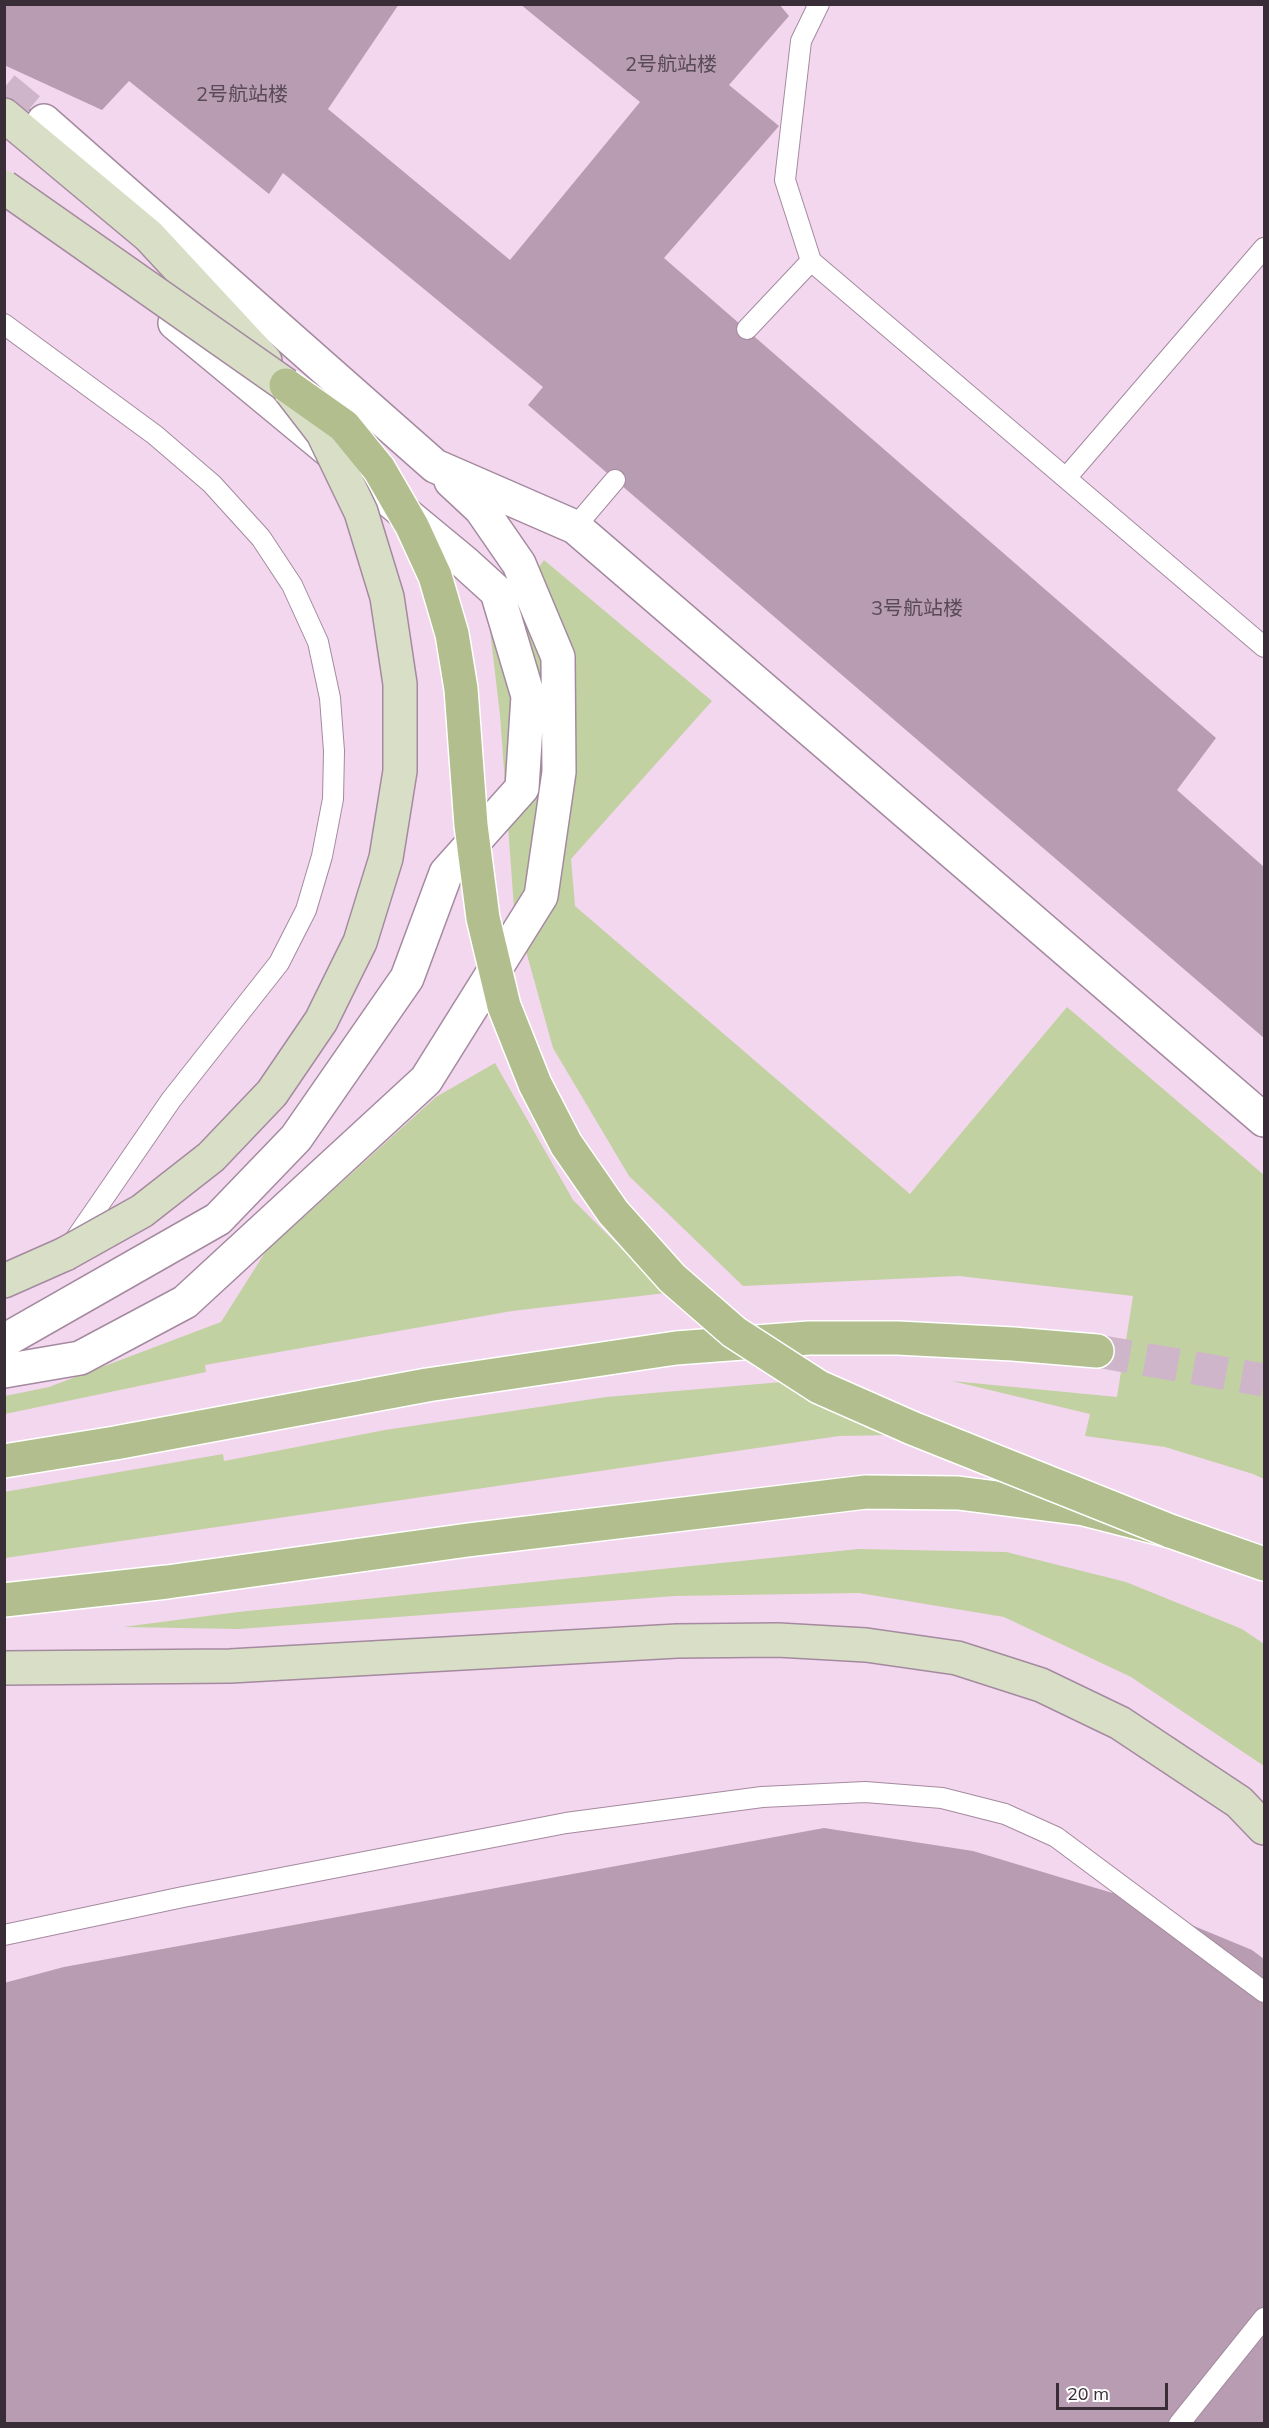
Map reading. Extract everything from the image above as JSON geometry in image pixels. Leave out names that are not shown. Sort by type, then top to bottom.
[{"type":"main road","points":[[4,115],[149,236],[286,385],[323,433],[361,512],[387,597],[400,684],[400,771],[386,858],[355,952],[321,1021],[272,1093],[211,1157],[150,1204],[65,1254],[4,1281]]},
{"type":"main road","points":[[4,187],[344,426],[379,469],[412,526],[435,576],[452,634],[461,689],[471,825],[483,918],[504,1006],[535,1084],[566,1144],[613,1212],[672,1278],[734,1332],[819,1387],[912,1428],[1170,1531],[1264,1564]]},
{"type":"main road","points":[[4,1461],[115,1443],[427,1385],[676,1348],[809,1338],[898,1338],[1097,1351]]},
{"type":"main road","points":[[4,1600],[167,1582],[468,1540],[866,1492],[958,1493],[1024,1500],[1084,1509],[1170,1531]]},
{"type":"main road","points":[[4,1668],[230,1666],[677,1641],[778,1640],[866,1645],[957,1658],[1041,1685],[1120,1723],[1239,1802],[1264,1828]]},
{"type":"street","points":[[4,1371],[80,1358],[185,1302],[426,1080],[541,896],[559,772],[558,657],[519,564],[481,509],[44,121]]},
{"type":"street","points":[[4,182],[464,562],[496,592],[528,696],[522,788],[446,873],[407,978],[296,1138],[218,1219],[4,1341]]},
{"type":"street","points":[[435,466],[575,527],[1264,1120]]},
{"type":"lane","points":[[819,4],[801,41],[785,180],[811,261],[1264,647]]},
{"type":"lane","points":[[1066,478],[1264,248]]},
{"type":"lane","points":[[747,329],[811,261]]},
{"type":"lane","points":[[5,324],[155,435],[212,484],[261,538],[292,585],[318,642],[330,698],[334,751],[333,799],[322,856],[306,910],[279,963],[171,1100],[65,1254]]},
{"type":"lane","points":[[575,527],[615,480]]},
{"type":"lane","points":[[4,1935],[183,1897],[566,1823],[762,1797],[865,1792],[942,1798],[1005,1814],[1056,1838],[1264,1992]]},
{"type":"lane","points":[[1179,2424],[1264,2318]]},
{"type":"green space","points":[[544,560],[712,701],[571,859],[575,906],[910,1194],[1067,1007],[1264,1175],[1264,1479],[1165,1447],[1085,1436],[1090,1414],[952,1381],[1117,1397],[1133,1296],[959,1276],[743,1286],[629,1176],[553,1048],[514,908],[500,715],[487,605],[516,599]]},
{"type":"green space","points":[[495,1063],[573,1200],[666,1293],[512,1311],[205,1365],[206,1372],[5,1414],[5,1396],[49,1387],[221,1322],[266,1251],[436,1097]]},
{"type":"green space","points":[[782,1382],[892,1435],[839,1436],[5,1558],[4,1492],[223,1454],[224,1461],[385,1430],[606,1397]]},
{"type":"green space","points":[[859,1549],[1006,1552],[1126,1582],[1242,1629],[1264,1644],[1264,1766],[1131,1677],[1004,1617],[859,1593],[675,1596],[239,1629],[123,1627],[238,1612]]},
{"type":"building","points":[[4,4],[399,4],[328,109],[510,260],[640,102],[520,4],[779,4],[789,16],[729,85],[779,126],[664,258],[1216,738],[1177,790],[1264,867],[1264,1038],[528,405],[543,387],[283,173],[269,194],[129,81],[102,110],[4,65]]},
{"type":"building","points":[[4,83],[37,115],[36,116],[4,93]]},
{"type":"building","points":[[824,1828],[973,1851],[1119,1895],[1252,1950],[1264,1959],[1264,2424],[4,2424],[4,1983],[64,1967]]},
{"type":"tunnel","points":[[4,88],[44,121]]},
{"type":"tunnel","points":[[1097,1351],[1264,1380]]}]
